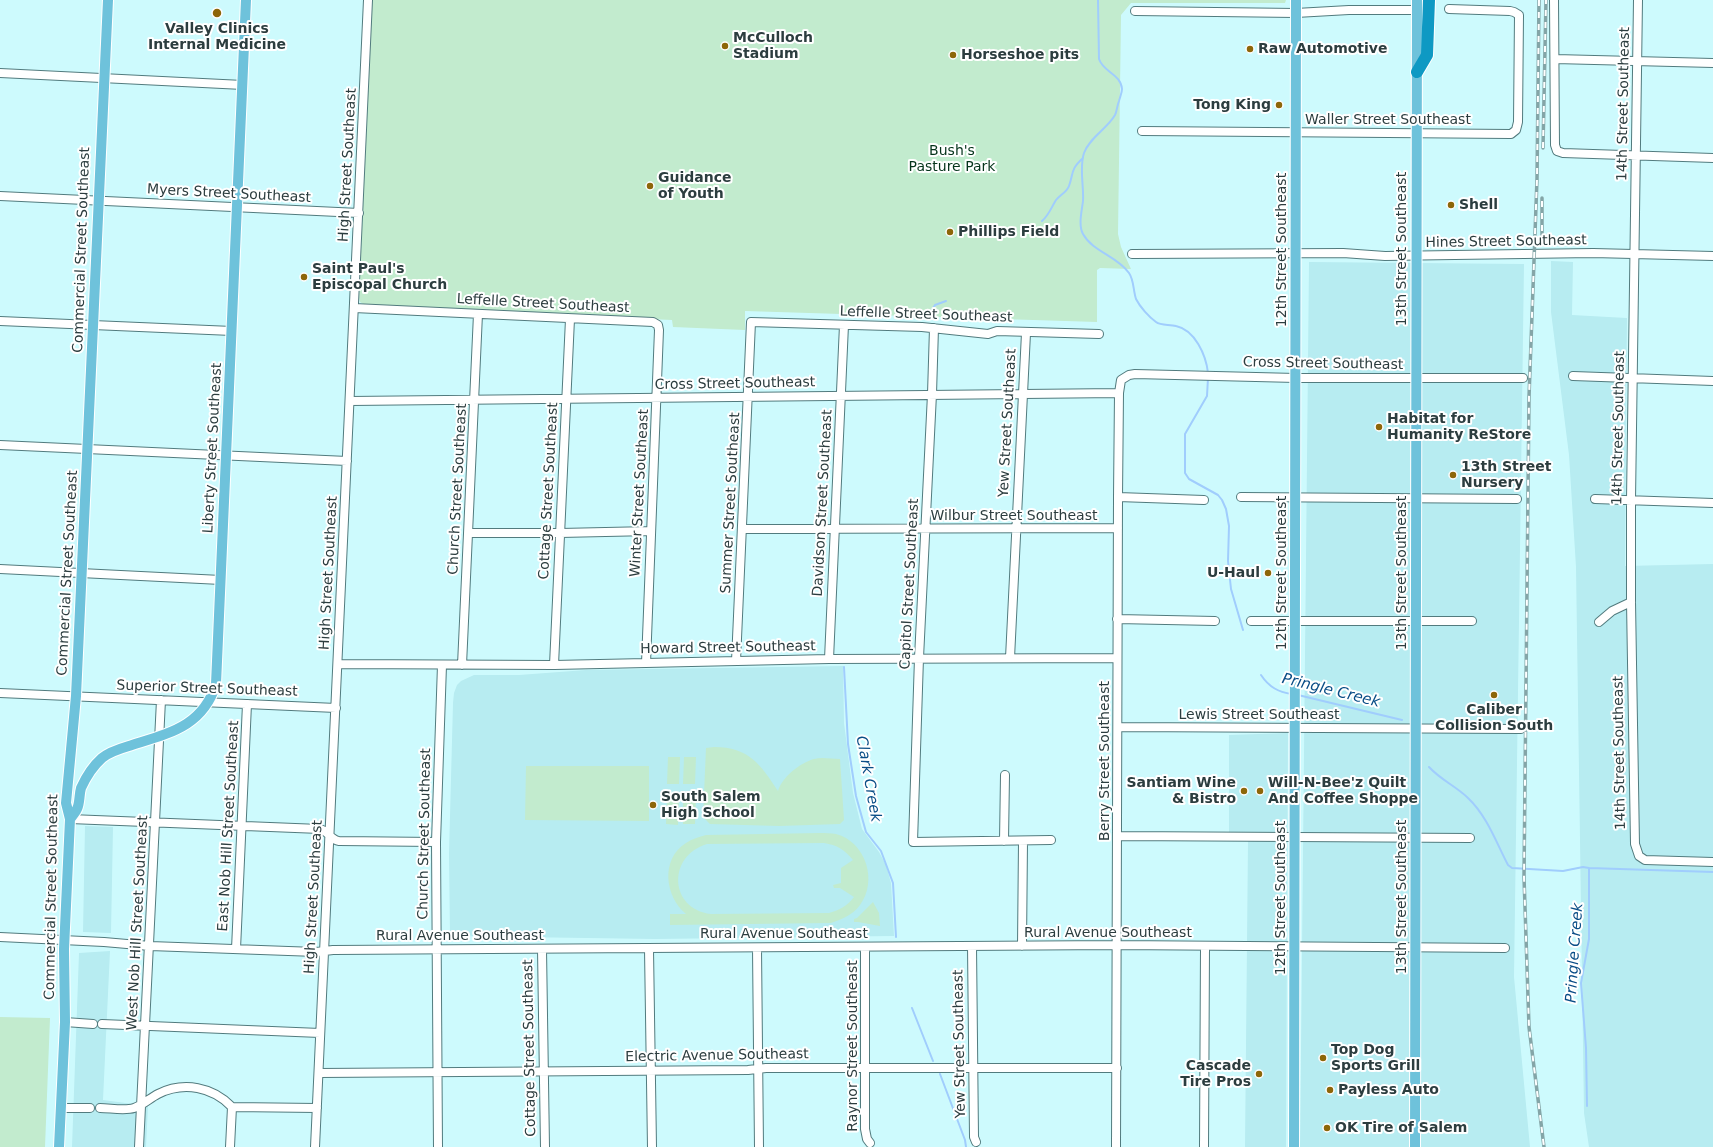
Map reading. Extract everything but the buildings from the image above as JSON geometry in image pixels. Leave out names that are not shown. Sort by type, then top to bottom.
[{"type":"highway","points":[[1417,72],[1427,55],[1429,0]]},
{"type":"main road","name":"Commercial Street Southeast","points":[[59,1147],[65,1022],[64,940],[70,819],[66,803],[76,696],[108,0]]},
{"type":"main road","name":"Liberty Street Southeast","points":[[70,819],[77,809],[81,789],[93,766],[102,758],[116,750],[179,729],[194,720],[208,702],[216,684],[246,0]]},
{"type":"main road","name":"12th Street Southeast","points":[[1294,1147],[1296,728],[1296,0]]},
{"type":"main road","name":"13th Street Southeast","points":[[1415,1147],[1417,5]]},
{"type":"street","name":"High Street Southeast","points":[[315,1147],[368,0]]},
{"type":"street","points":[[1554,0],[1555,146],[1557,151],[1563,153],[1713,158]]},
{"type":"street","name":"14th Street Southeast","points":[[1638,0],[1630,602],[1635,844],[1639,856],[1645,860],[1713,862]]},
{"type":"street","points":[[1135,11],[1296,13],[1417,5]]},
{"type":"street","name":"Waller Street Southeast","points":[[1142,131],[1511,134],[1516,130],[1518,122],[1518,14],[1510,11],[1449,9]]},
{"type":"street","points":[[1555,59],[1713,63]]},
{"type":"street","points":[[0,73],[243,85]]},
{"type":"street","name":"Myers Street Southeast","points":[[0,196],[359,213]]},
{"type":"street","name":"Hines Street Southeast","points":[[1132,254],[1343,253],[1385,256],[1634,254],[1713,256]]},
{"type":"street","name":"Leffelle Street Southeast","points":[[354,308],[653,322],[658,325]]},
{"type":"street","name":"Church Street Southeast","points":[[462,665],[478,314]]},
{"type":"street","name":"Cottage Street Southeast","points":[[554,666],[570,319]]},
{"type":"street","points":[[0,321],[232,331]]},
{"type":"street","name":"Leffelle Street Southeast","points":[[751,322],[934,328],[988,334],[997,331],[1099,334]]},
{"type":"street","name":"Summer Street Southeast","points":[[736,661],[749,397],[751,322]]},
{"type":"street","name":"Winter Street Southeast","points":[[646,662],[657,398],[658,325]]},
{"type":"street","name":"Davidson Street Southeast","points":[[829,659],[844,325]]},
{"type":"street","name":"Capitol Street Southeast","points":[[934,328],[919,658],[913,842],[1004,841]]},
{"type":"street","name":"Yew Street Southeast","points":[[1010,658],[1026,333]]},
{"type":"street","name":"Cross Street Southeast","points":[[1124,377],[1129,374],[1296,378],[1523,378]]},
{"type":"street","points":[[1573,376],[1713,381]]},
{"type":"street","name":"Berry Street Southeast","points":[[1116,1147],[1119,393],[1121,380],[1124,377]]},
{"type":"street","name":"Cross Street Southeast","points":[[350,401],[1119,393]]},
{"type":"street","points":[[0,445],[347,462]]},
{"type":"street","points":[[1118,497],[1204,500]]},
{"type":"street","points":[[1241,497],[1517,499]]},
{"type":"street","points":[[1595,499],[1713,503]]},
{"type":"street","name":"Wilbur Street Southeast","points":[[743,529],[1118,528]]},
{"type":"street","points":[[469,533],[651,531]]},
{"type":"street","points":[[0,569],[221,580]]},
{"type":"street","points":[[1599,622],[1612,611],[1630,602]]},
{"type":"street","points":[[1117,619],[1215,621]]},
{"type":"street","points":[[1251,621],[1472,621]]},
{"type":"street","name":"Howard Street Southeast","points":[[338,664],[554,666],[646,662],[829,659],[1118,658]]},
{"type":"street","name":"Church Street Southeast","points":[[438,1147],[436,842],[442,665]]},
{"type":"street","name":"Superior Street Southeast","points":[[0,693],[336,708]]},
{"type":"street","name":"West Nob Hill Street Southeast","points":[[139,1147],[161,700]]},
{"type":"street","name":"East Nob Hill Street Southeast","points":[[236,949],[247,704]]},
{"type":"street","name":"Lewis Street Southeast","points":[[1118,727],[1521,729]]},
{"type":"street","points":[[1005,775],[1004,841],[1051,840]]},
{"type":"street","points":[[70,819],[242,825],[320,830],[330,835],[336,841],[436,842]]},
{"type":"street","points":[[1118,836],[1470,838]]},
{"type":"street","points":[[1022,946],[1023,841]]},
{"type":"street","name":"Rural Avenue Southeast","points":[[0,937],[150,946],[316,952],[1116,945],[1505,948]]},
{"type":"street","name":"Yew Street Southeast","points":[[972,946],[972,1068],[974,1137],[976,1142]]},
{"type":"street","points":[[1204,1147],[1205,946]]},
{"type":"street","name":"Raynor Street Southeast","points":[[865,947],[865,1129],[867,1139],[870,1142]]},
{"type":"street","points":[[649,948],[652,1147]]},
{"type":"street","points":[[757,948],[759,1147]]},
{"type":"street","name":"Cottage Street Southeast","points":[[542,949],[545,1147]]},
{"type":"street","points":[[65,1022],[93,1024]]},
{"type":"street","points":[[102,1024],[320,1033]]},
{"type":"street","name":"Electric Avenue Southeast","points":[[318,1073],[766,1068],[1117,1068]]},
{"type":"street","points":[[100,1108],[133,1108],[168,1090],[178,1087],[193,1087],[210,1091],[218,1095],[232,1107],[317,1108]]},
{"type":"street","points":[[230,1147],[232,1107]]},
{"type":"street","points":[[60,1108],[90,1108]]},
{"type":"shaded area","points":[[1551,261],[1573,262],[1572,315],[1627,318],[1625,566],[1713,564],[1713,1147],[1589,1147],[1584,1113],[1576,567],[1569,455],[1551,312]]},
{"type":"shaded area","points":[[1309,262],[1524,264],[1514,977],[1530,1147],[1300,1147]]},
{"type":"shaded area","name":"South Salem High School","points":[[843,666],[844,723],[853,793],[862,829],[879,852],[886,865],[891,883],[894,936],[655,939],[450,936],[449,854],[453,703],[454,693],[457,685],[461,681],[474,675],[519,675],[586,670]]},
{"type":"shaded area","points":[[1288,733],[1286,1147],[1245,1147],[1248,840],[1229,840],[1229,735]]},
{"type":"shaded area","points":[[85,826],[113,827],[111,933],[83,932]]},
{"type":"shaded area","points":[[110,951],[103,1100],[148,1106],[146,1147],[72,1147],[79,953]]},
{"type":"green space","name":"Bush's Pasture Park","points":[[372,0],[1286,0],[1285,3],[1131,3],[1121,15],[1118,234],[1121,247],[1131,269],[1100,268],[1097,270],[1097,322],[745,311],[745,330],[673,327],[672,320],[367,306],[360,302]]},
{"type":"green space","points":[[714,747],[736,750],[753,759],[766,773],[778,791],[787,776],[803,764],[817,758],[840,759],[844,820],[840,824],[779,826],[710,824],[703,817],[706,748]]},
{"type":"green space","points":[[668,757],[680,757],[679,784],[667,784]]},
{"type":"green space","points":[[684,757],[696,757],[695,784],[683,784]]},
{"type":"green space","points":[[526,766],[649,766],[649,821],[525,820]]},
{"type":"green space","points":[[683,797],[696,798],[695,824],[683,824]]},
{"type":"green space","points":[[667,798],[679,798],[678,825],[666,824]]},
{"type":"green space","points":[[836,834],[846,838],[855,845],[862,854],[868,874],[868,885],[865,895],[860,905],[851,914],[831,923],[670,925],[670,914],[686,914],[673,898],[670,888],[668,878],[672,858],[686,843],[706,835]],"holes":[[[707,844],[829,844],[840,848],[853,860],[841,868],[841,883],[833,885],[834,888],[840,888],[854,897],[849,903],[833,912],[711,914],[697,910],[687,903],[681,893],[678,882],[680,870],[685,859],[694,850]]]},
{"type":"green space","points":[[873,902],[879,913],[880,926],[854,922],[854,919],[857,918]]},
{"type":"green space","points":[[0,1017],[50,1018],[45,1147],[0,1147]]},
{"type":"waterway","name":"Pringle Creek","points":[[1098,0],[1099,59],[1104,67],[1119,80],[1122,90],[1115,115],[1112,120],[1090,142],[1084,153],[1082,165],[1083,201],[1081,213],[1083,234],[1087,240],[1099,250],[1118,262],[1129,273],[1132,279],[1136,299],[1150,317],[1158,323],[1174,325],[1189,332],[1202,351],[1208,373]]},
{"type":"waterway","name":"Clark Creek","points":[[1042,221],[1056,200],[1068,188],[1074,168],[1083,158]]},
{"type":"waterway","name":"Clark Creek","points":[[929,315],[935,305],[946,301]]},
{"type":"waterway","name":"Pringle Creek","points":[[1208,378],[1207,396],[1185,434],[1185,473],[1189,479],[1218,495],[1226,509],[1229,526],[1228,561],[1231,589],[1243,630]]},
{"type":"waterway","name":"Clark Creek","points":[[844,667],[848,744],[856,796],[866,832],[881,851],[893,883],[896,937]]},
{"type":"waterway","name":"Pringle Creek","points":[[1261,675],[1267,683],[1274,688],[1282,692],[1292,694]]},
{"type":"waterway","name":"Pringle Creek","points":[[1298,695],[1402,720]]},
{"type":"waterway","name":"Pringle Creek","points":[[1429,767],[1475,805],[1491,830],[1508,865],[1512,868],[1563,871],[1583,867],[1589,868],[1589,939],[1581,983],[1586,1048],[1587,1106]]},
{"type":"waterway","points":[[1589,868],[1713,872]]},
{"type":"waterway","name":"Clark Creek","points":[[912,1008],[933,1061]]},
{"type":"waterway","name":"Clark Creek","points":[[940,1074],[965,1140],[966,1147]]},
{"type":"railway","points":[[1539,0],[1537,179],[1529,397],[1524,877],[1529,1027],[1544,1147]]},
{"type":"railway","points":[[1543,148],[1546,0]]},
{"type":"railway","points":[[1542,198],[1542,243]]},
{"type":"place","name":"Valley Clinics Internal Medicine","points":[[217,13]]},
{"type":"place","name":"McCulloch Stadium","points":[[725,46]]},
{"type":"place","name":"Raw Automotive","points":[[1250,49]]},
{"type":"place","name":"Horseshoe pits","points":[[953,55]]},
{"type":"place","name":"Tong King","points":[[1279,105]]},
{"type":"place","name":"Guidance of Youth","points":[[650,186]]},
{"type":"place","name":"Shell","points":[[1451,205]]},
{"type":"place","name":"Phillips Field","points":[[950,232]]},
{"type":"place","name":"Saint Paul's Episcopal Church","points":[[304,277]]},
{"type":"place","name":"Habitat for Humanity ReStore","points":[[1379,427]]},
{"type":"place","name":"13th Street Nursery","points":[[1453,475]]},
{"type":"place","name":"U-Haul","points":[[1268,573]]},
{"type":"place","name":"Caliber Collision South","points":[[1494,695]]},
{"type":"place","name":"Santiam Wine & Bistro","points":[[1244,791]]},
{"type":"place","name":"Will-N-Bee'z Quilt And Coffee Shoppe","points":[[1260,791]]},
{"type":"place","name":"South Salem High School","points":[[653,805]]},
{"type":"place","name":"Top Dog Sports Grill","points":[[1323,1058]]},
{"type":"place","name":"Cascade Tire Pros","points":[[1259,1074]]},
{"type":"place","name":"Payless Auto","points":[[1330,1090]]},
{"type":"place","name":"OK Tire of Salem","points":[[1327,1128]]}]
